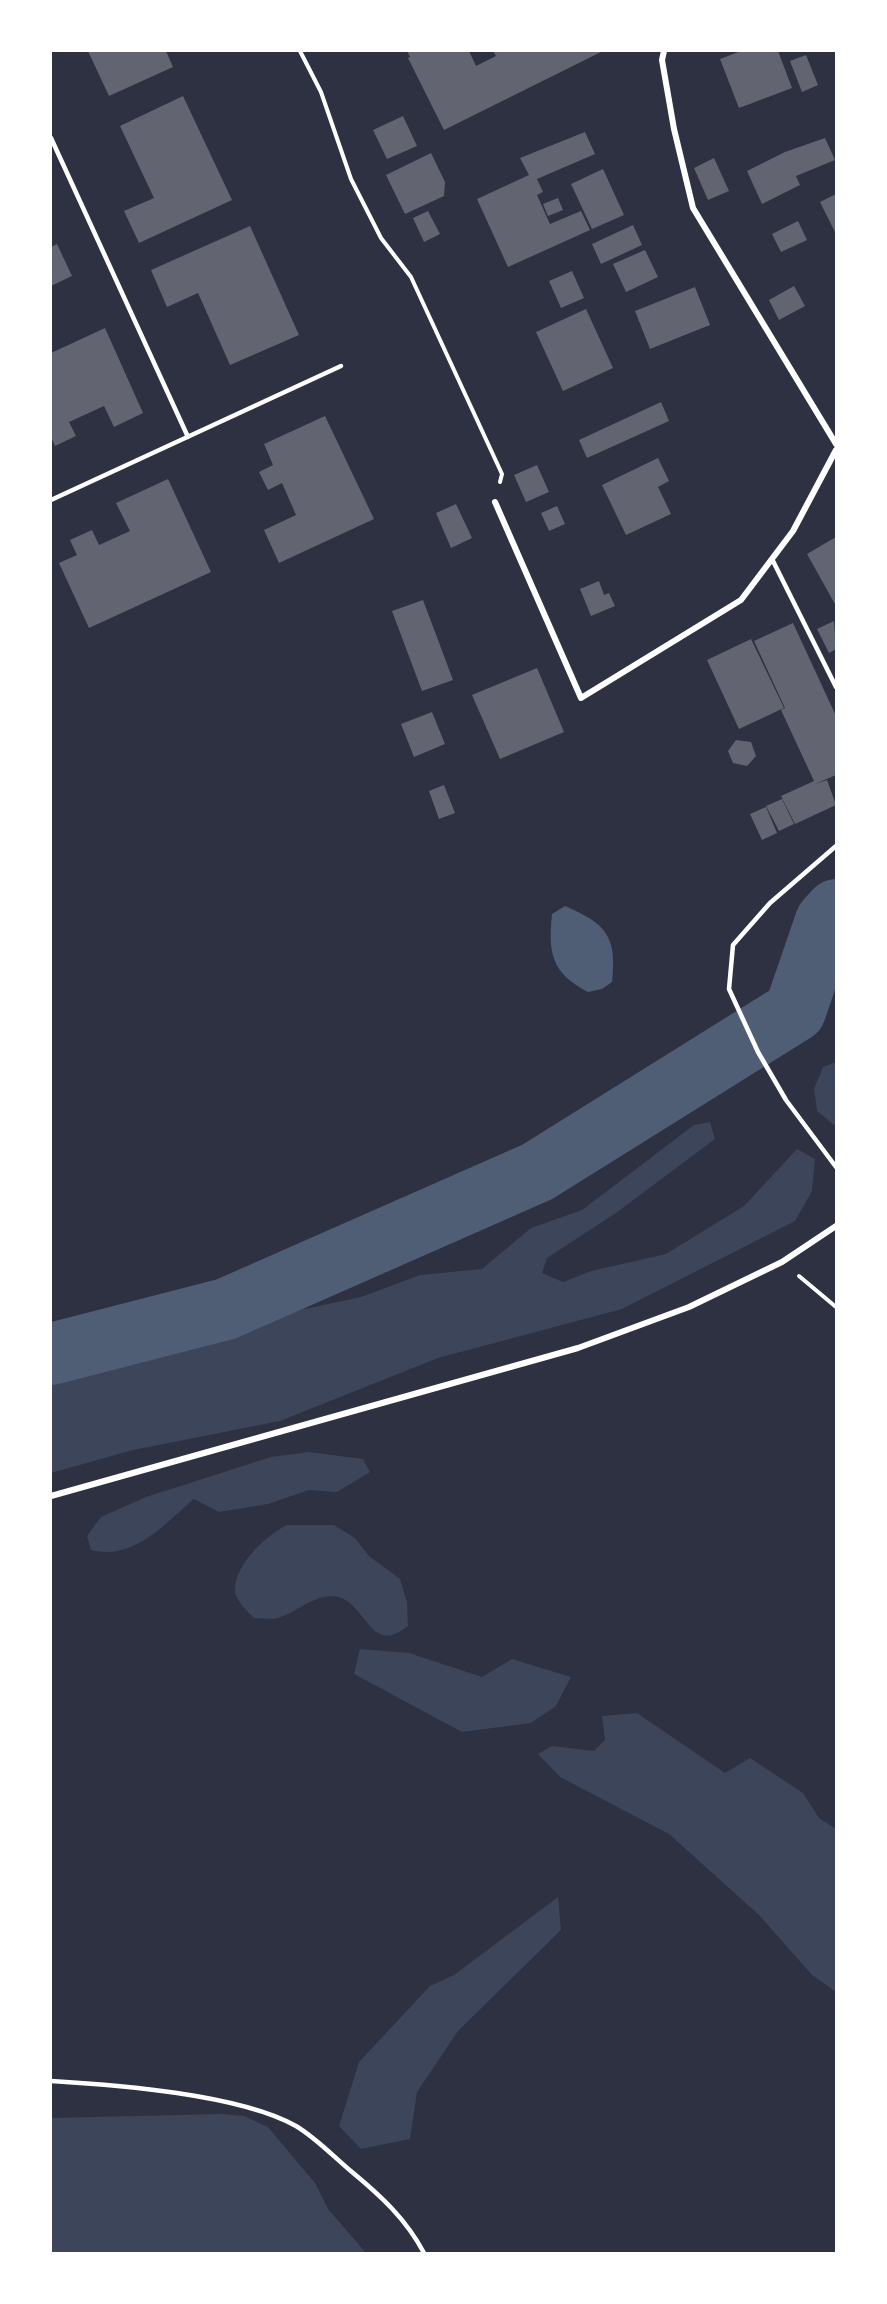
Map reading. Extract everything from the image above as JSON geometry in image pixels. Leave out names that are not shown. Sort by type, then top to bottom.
[{"type":"street","points":[[664,51],[662,60],[674,129],[693,208],[836,444]]},
{"type":"street","points":[[495,502],[581,698],[741,600],[793,531],[836,450]]},
{"type":"street","points":[[51,1496],[578,1348],[689,1307],[782,1262],[836,1226]]},
{"type":"lane","points":[[51,138],[188,436]]},
{"type":"lane","points":[[51,500],[341,366]]},
{"type":"lane","points":[[772,559],[836,687]]},
{"type":"lane","points":[[836,846],[770,903],[733,945],[729,988],[763,1062],[786,1100],[836,1167]]},
{"type":"lane","points":[[51,2081],[206,2098],[272,2115],[297,2127],[378,2194],[402,2218],[424,2253]]},
{"type":"path","points":[[300,51],[321,92],[351,179],[381,238],[411,277],[502,474],[495,502]]},
{"type":"path","points":[[782,1262],[836,1307]]},
{"type":"shaded area","points":[[565,906],[590,919],[606,933],[613,953],[612,982],[602,989],[588,992],[576,985],[559,969],[552,951],[552,914]]},
{"type":"shaded area","points":[[836,1062],[836,1125],[834,1125],[817,1111],[814,1089],[823,1067]]},
{"type":"shaded area","points":[[710,1122],[715,1139],[616,1213],[547,1258],[542,1273],[563,1282],[591,1271],[666,1254],[744,1206],[797,1149],[815,1159],[812,1191],[795,1221],[622,1309],[438,1358],[280,1421],[133,1450],[51,1473],[51,1381],[286,1313],[361,1297],[420,1275],[482,1269],[531,1228],[582,1210],[694,1125]]},
{"type":"shaded area","points":[[309,1452],[363,1459],[370,1472],[337,1492],[309,1490],[268,1504],[219,1512],[194,1499],[160,1529],[135,1545],[107,1552],[91,1550],[87,1536],[101,1517],[146,1497],[271,1457]]},
{"type":"shaded area","points":[[287,1525],[334,1525],[355,1538],[369,1556],[400,1579],[407,1602],[408,1626],[395,1634],[385,1635],[377,1632],[347,1601],[329,1596],[313,1601],[281,1617],[254,1618],[237,1598],[236,1581],[245,1561],[261,1543]]},
{"type":"shaded area","points":[[360,1649],[409,1653],[482,1677],[512,1659],[571,1677],[556,1706],[531,1723],[462,1732],[354,1674]]},
{"type":"shaded area","points":[[637,1713],[725,1773],[750,1758],[803,1793],[819,1818],[836,1829],[836,1992],[812,1975],[759,1915],[669,1834],[560,1777],[538,1754],[552,1746],[594,1751],[605,1740],[602,1716]]},
{"type":"shaded area","points":[[558,1897],[561,1930],[458,2031],[417,2092],[410,2139],[361,2149],[339,2126],[359,2062],[430,1986],[454,1975]]},
{"type":"shaded area","points":[[221,2114],[244,2116],[268,2127],[315,2183],[328,2209],[366,2253],[51,2253],[51,2118]]},
{"type":"building","points":[[88,51],[166,51],[173,67],[109,96]]},
{"type":"building","points":[[407,51],[469,51],[476,66],[496,56],[493,51],[603,51],[444,130],[408,58],[410,57]]},
{"type":"building","points":[[741,51],[778,51],[792,88],[739,108],[720,59]]},
{"type":"building","points":[[806,55],[818,85],[802,92],[790,61]]},
{"type":"building","points":[[183,96],[232,200],[139,243],[124,211],[154,198],[120,126]]},
{"type":"building","points":[[403,116],[417,146],[387,159],[373,130]]},
{"type":"building","points":[[585,132],[595,154],[537,179],[543,192],[537,195],[550,224],[581,211],[590,230],[508,267],[477,199],[529,175],[520,158]]},
{"type":"building","points":[[825,138],[835,160],[796,176],[800,185],[762,204],[747,171],[785,152]]},
{"type":"building","points":[[431,153],[445,182],[444,196],[405,214],[386,175]]},
{"type":"building","points":[[714,158],[729,191],[708,200],[694,168]]},
{"type":"building","points":[[603,169],[624,215],[592,229],[571,184]]},
{"type":"building","points":[[836,194],[836,234],[820,202]]},
{"type":"building","points":[[558,198],[563,210],[548,216],[543,204]]},
{"type":"building","points":[[428,211],[440,234],[424,242],[413,218]]},
{"type":"building","points":[[798,221],[807,240],[781,252],[772,234]]},
{"type":"building","points":[[633,225],[642,245],[601,264],[592,244]]},
{"type":"building","points":[[250,226],[299,335],[230,365],[198,293],[167,307],[151,270]]},
{"type":"building","points":[[57,244],[72,276],[51,286],[51,247]]},
{"type":"building","points":[[645,250],[658,277],[626,292],[613,264]]},
{"type":"building","points":[[572,271],[584,298],[561,308],[549,281]]},
{"type":"building","points":[[794,286],[805,306],[779,320],[769,300]]},
{"type":"building","points":[[695,287],[710,325],[650,349],[635,311]]},
{"type":"building","points":[[586,309],[613,368],[563,391],[536,332]]},
{"type":"building","points":[[105,328],[143,413],[114,427],[104,406],[69,422],[76,436],[55,446],[51,437],[51,353]]},
{"type":"building","points":[[661,402],[669,421],[587,458],[579,440]]},
{"type":"building","points":[[325,416],[374,519],[279,563],[264,530],[296,515],[282,483],[268,490],[259,472],[273,465],[264,444]]},
{"type":"building","points":[[658,458],[669,481],[658,487],[671,514],[626,535],[602,485]]},
{"type":"building","points":[[537,465],[549,492],[526,502],[514,475]]},
{"type":"building","points":[[168,479],[211,572],[89,628],[59,563],[77,555],[70,540],[92,530],[99,545],[130,531],[116,503]]},
{"type":"building","points":[[456,504],[472,538],[451,548],[436,513]]},
{"type":"building","points":[[557,506],[565,524],[549,531],[541,513]]},
{"type":"building","points":[[836,537],[836,606],[807,554]]},
{"type":"building","points":[[599,581],[604,595],[609,593],[615,606],[591,616],[580,589]]},
{"type":"building","points":[[423,600],[453,680],[422,691],[392,611]]},
{"type":"building","points":[[834,621],[836,649],[829,653],[817,629]]},
{"type":"building","points":[[793,623],[836,716],[836,775],[815,784],[827,780],[836,805],[795,824],[781,796],[814,781],[781,710],[785,708],[754,641]]},
{"type":"building","points":[[751,639],[784,708],[739,729],[707,660]]},
{"type":"building","points":[[537,668],[564,732],[500,759],[472,695]]},
{"type":"building","points":[[432,712],[445,744],[414,757],[401,724]]},
{"type":"building","points":[[736,740],[751,742],[756,756],[747,766],[733,763],[728,751]]},
{"type":"building","points":[[444,785],[455,813],[439,819],[429,791]]},
{"type":"building","points":[[782,799],[794,824],[779,831],[766,806]]},
{"type":"building","points":[[766,807],[777,833],[762,840],[750,814]]},
{"type":"waterway","points":[[51,1354],[226,1309],[537,1172],[795,1011],[826,921],[836,910]]}]
